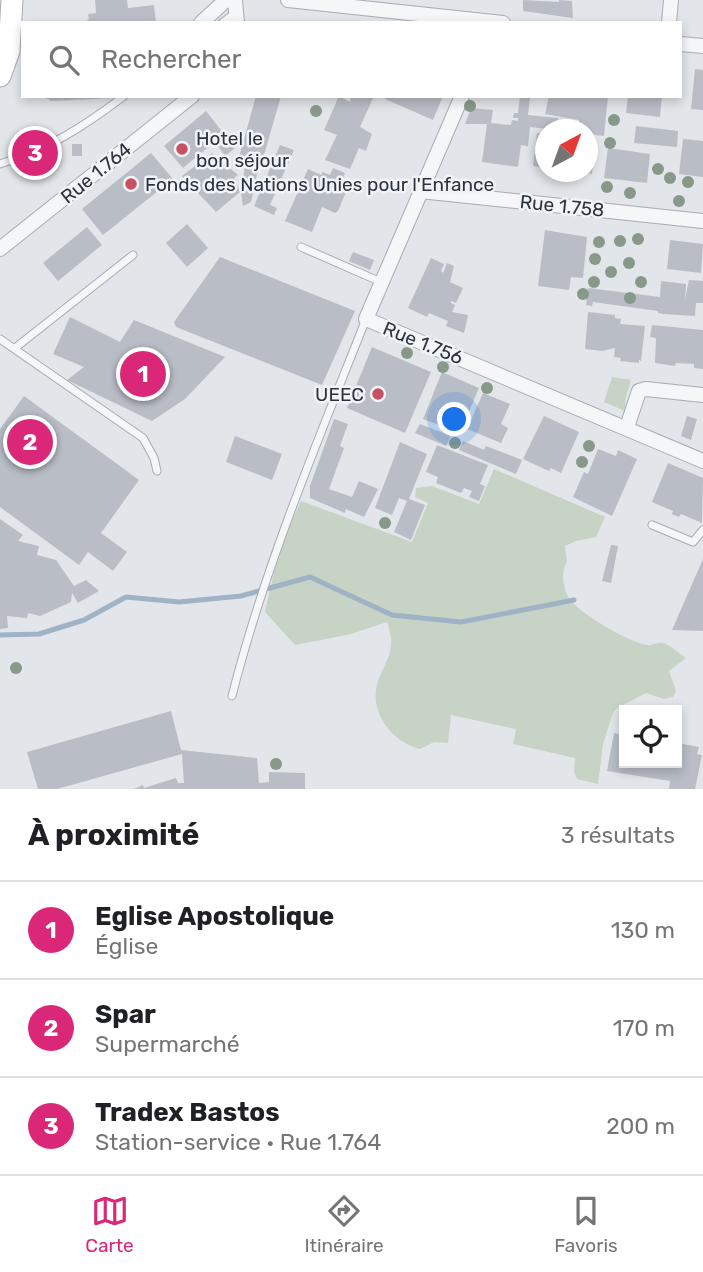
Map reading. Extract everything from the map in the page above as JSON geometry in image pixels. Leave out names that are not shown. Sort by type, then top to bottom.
[{"type":"main road","points":[[0,76],[16,53],[12,0]]},
{"type":"street","points":[[203,21],[226,0]]},
{"type":"street","points":[[288,0],[486,21]]},
{"type":"street","points":[[669,21],[671,0]]},
{"type":"street","points":[[682,44],[703,46]]},
{"type":"street","name":"Rue 1.764","points":[[0,249],[189,98]]},
{"type":"street","name":"Rue 1.756","points":[[461,98],[366,319],[703,461]]},
{"type":"street","name":"Rue 1.758","points":[[421,191],[703,221]]},
{"type":"street","points":[[627,427],[639,391],[646,389],[703,395]]},
{"type":"lane","points":[[0,164],[22,158],[85,125],[121,98]]},
{"type":"lane","points":[[301,247],[382,282]]},
{"type":"lane","points":[[15,348],[133,255]]},
{"type":"lane","points":[[232,696],[250,626],[366,319]]},
{"type":"lane","points":[[0,339],[143,438],[154,458],[157,471]]},
{"type":"lane","points":[[652,525],[693,542],[703,530]]},
{"type":"green space","points":[[612,377],[631,380],[625,411],[604,402]]},
{"type":"green space","points":[[494,469],[605,517],[596,537],[565,546],[567,562],[563,582],[566,593],[578,608],[618,634],[647,645],[663,643],[686,658],[669,671],[676,691],[673,697],[664,699],[646,693],[619,705],[613,713],[603,744],[598,784],[577,779],[574,772],[575,758],[513,744],[516,729],[451,715],[448,743],[434,742],[420,749],[409,745],[384,724],[376,703],[378,681],[391,649],[387,622],[351,634],[295,645],[265,612],[279,550],[301,501],[412,542],[428,503],[415,497],[416,488],[432,486],[479,504]]},
{"type":"building","points":[[95,0],[127,0],[128,8],[154,5],[156,21],[86,21],[88,14],[96,13]]},
{"type":"building","points":[[523,0],[572,1],[573,18],[523,11]]},
{"type":"building","points":[[695,69],[703,70],[703,110],[691,109]]},
{"type":"building","points":[[46,98],[113,98],[51,101]]},
{"type":"building","points":[[255,98],[280,98],[262,162],[260,161],[251,202],[243,206],[241,193],[246,158],[239,157]]},
{"type":"building","points":[[338,98],[350,102],[351,98],[373,98],[360,127],[372,134],[366,151],[359,148],[350,169],[325,160],[337,135],[324,130]]},
{"type":"building","points":[[385,98],[442,98],[433,120]]},
{"type":"building","points":[[520,98],[530,98],[528,115],[558,119],[535,119],[535,128],[530,127],[528,146],[521,145],[518,167],[482,162],[487,124],[465,124],[471,108],[493,110],[491,123],[511,125],[512,120],[518,121],[518,118],[513,118],[514,113],[518,113]]},
{"type":"building","points":[[549,98],[608,98],[604,136],[598,135],[598,119],[573,119],[545,114]]},
{"type":"building","points":[[628,98],[662,98],[660,117],[626,113]]},
{"type":"building","points":[[206,111],[224,134],[183,168],[164,146]]},
{"type":"building","points":[[636,126],[678,131],[677,147],[634,143]]},
{"type":"building","points":[[232,136],[234,149],[225,156],[218,146]]},
{"type":"building","points":[[683,139],[703,141],[703,177],[679,174]]},
{"type":"building","points":[[72,144],[82,144],[82,156],[72,156]]},
{"type":"building","points":[[280,145],[294,150],[270,205],[277,208],[274,215],[254,206]]},
{"type":"building","points":[[608,148],[650,154],[647,183],[604,178]]},
{"type":"building","points":[[151,153],[173,179],[103,235],[82,209]]},
{"type":"building","points":[[212,153],[238,175],[234,178],[240,192],[216,212],[182,176]]},
{"type":"building","points":[[333,168],[345,173],[342,180],[346,182],[343,188],[346,192],[338,211],[335,213],[322,207],[312,232],[285,221],[308,169],[321,175],[323,172],[330,175]]},
{"type":"building","points":[[187,224],[208,248],[187,267],[166,243]]},
{"type":"building","points":[[87,227],[102,245],[58,281],[43,263]]},
{"type":"building","points":[[545,230],[587,237],[583,278],[571,277],[569,290],[538,286]]},
{"type":"building","points":[[670,240],[703,244],[701,273],[667,269]]},
{"type":"building","points":[[353,252],[374,260],[370,270],[349,261]]},
{"type":"building","points":[[220,257],[355,311],[322,385],[176,327],[174,322]]},
{"type":"building","points":[[431,258],[444,264],[441,271],[443,273],[447,263],[454,266],[450,282],[463,288],[456,303],[451,301],[455,305],[452,312],[468,315],[464,333],[446,326],[448,321],[429,313],[427,317],[408,308]]},
{"type":"building","points":[[689,280],[703,281],[703,303],[696,303],[695,316],[663,314],[658,311],[593,302],[592,306],[586,305],[588,288],[660,297],[661,281],[686,284],[685,300]]},
{"type":"building","points":[[588,312],[615,315],[615,318],[621,319],[620,324],[645,326],[641,361],[620,361],[621,358],[614,357],[615,348],[602,351],[585,349]]},
{"type":"building","points":[[70,317],[120,342],[134,320],[225,357],[185,399],[152,421],[67,380],[84,367],[53,354]]},
{"type":"building","points":[[652,325],[703,330],[703,369],[694,368],[694,364],[676,363],[675,366],[655,363],[656,338],[650,337]]},
{"type":"building","points":[[372,347],[431,372],[405,433],[347,408]]},
{"type":"building","points":[[442,372],[479,388],[460,433],[423,419]]},
{"type":"building","points":[[483,393],[510,404],[501,424],[508,428],[501,443],[467,429]]},
{"type":"building","points":[[24,396],[139,480],[101,533],[127,552],[113,571],[88,552],[79,565],[0,507],[0,429]]},
{"type":"building","points":[[544,416],[579,432],[561,473],[551,468],[549,471],[523,459]]},
{"type":"building","points":[[687,416],[697,419],[691,440],[681,436]]},
{"type":"building","points":[[334,419],[348,424],[340,446],[344,448],[329,489],[352,497],[359,481],[378,489],[364,517],[346,509],[345,513],[310,498],[310,486]]},
{"type":"building","points":[[420,424],[451,436],[446,446],[415,433]]},
{"type":"building","points":[[235,436],[282,454],[272,480],[226,462]]},
{"type":"building","points":[[463,441],[484,450],[486,446],[522,460],[516,474],[459,450]]},
{"type":"building","points":[[400,442],[427,454],[409,499],[425,505],[411,540],[394,532],[407,501],[399,498],[392,515],[375,508]]},
{"type":"building","points":[[437,445],[488,465],[480,484],[485,486],[479,501],[469,497],[472,491],[464,488],[461,493],[436,483],[438,477],[426,472]]},
{"type":"building","points":[[598,449],[616,456],[618,450],[637,459],[612,516],[573,497],[584,472],[588,474]]},
{"type":"building","points":[[668,463],[703,478],[702,523],[681,514],[679,517],[672,514],[673,511],[652,502]]},
{"type":"building","points":[[0,519],[23,535],[18,541],[39,546],[37,555],[56,560],[74,586],[86,580],[99,591],[78,603],[72,593],[71,602],[40,616],[28,613],[27,618],[7,616],[8,628],[0,629]]},
{"type":"building","points":[[611,545],[618,546],[611,583],[602,581]]},
{"type":"building","points":[[703,559],[703,631],[672,630]]},
{"type":"building","points":[[171,711],[181,750],[257,758],[259,783],[269,782],[269,772],[305,773],[305,789],[134,789],[176,778],[178,783],[184,783],[182,754],[57,789],[38,789],[27,752]]},
{"type":"building","points":[[614,733],[619,734],[619,768],[682,768],[682,744],[699,747],[697,754],[702,755],[695,789],[669,789],[670,781],[607,771]]},
{"type":"waterway","points":[[0,635],[39,634],[84,620],[126,597],[179,602],[241,596],[310,577],[392,615],[461,622],[574,600]]},
{"type":"place","name":"Hotel le bon séjour","points":[[182,149]]},
{"type":"place","name":"Tradex Bastos","points":[[35,153]]},
{"type":"place","name":"Fonds des Nations Unies pour l'Enfance","points":[[131,184]]},
{"type":"place","name":"Eglise Apostolique","points":[[143,374]]},
{"type":"place","name":"UEEC","points":[[378,394]]},
{"type":"place","name":"Spar","points":[[30,442]]}]
